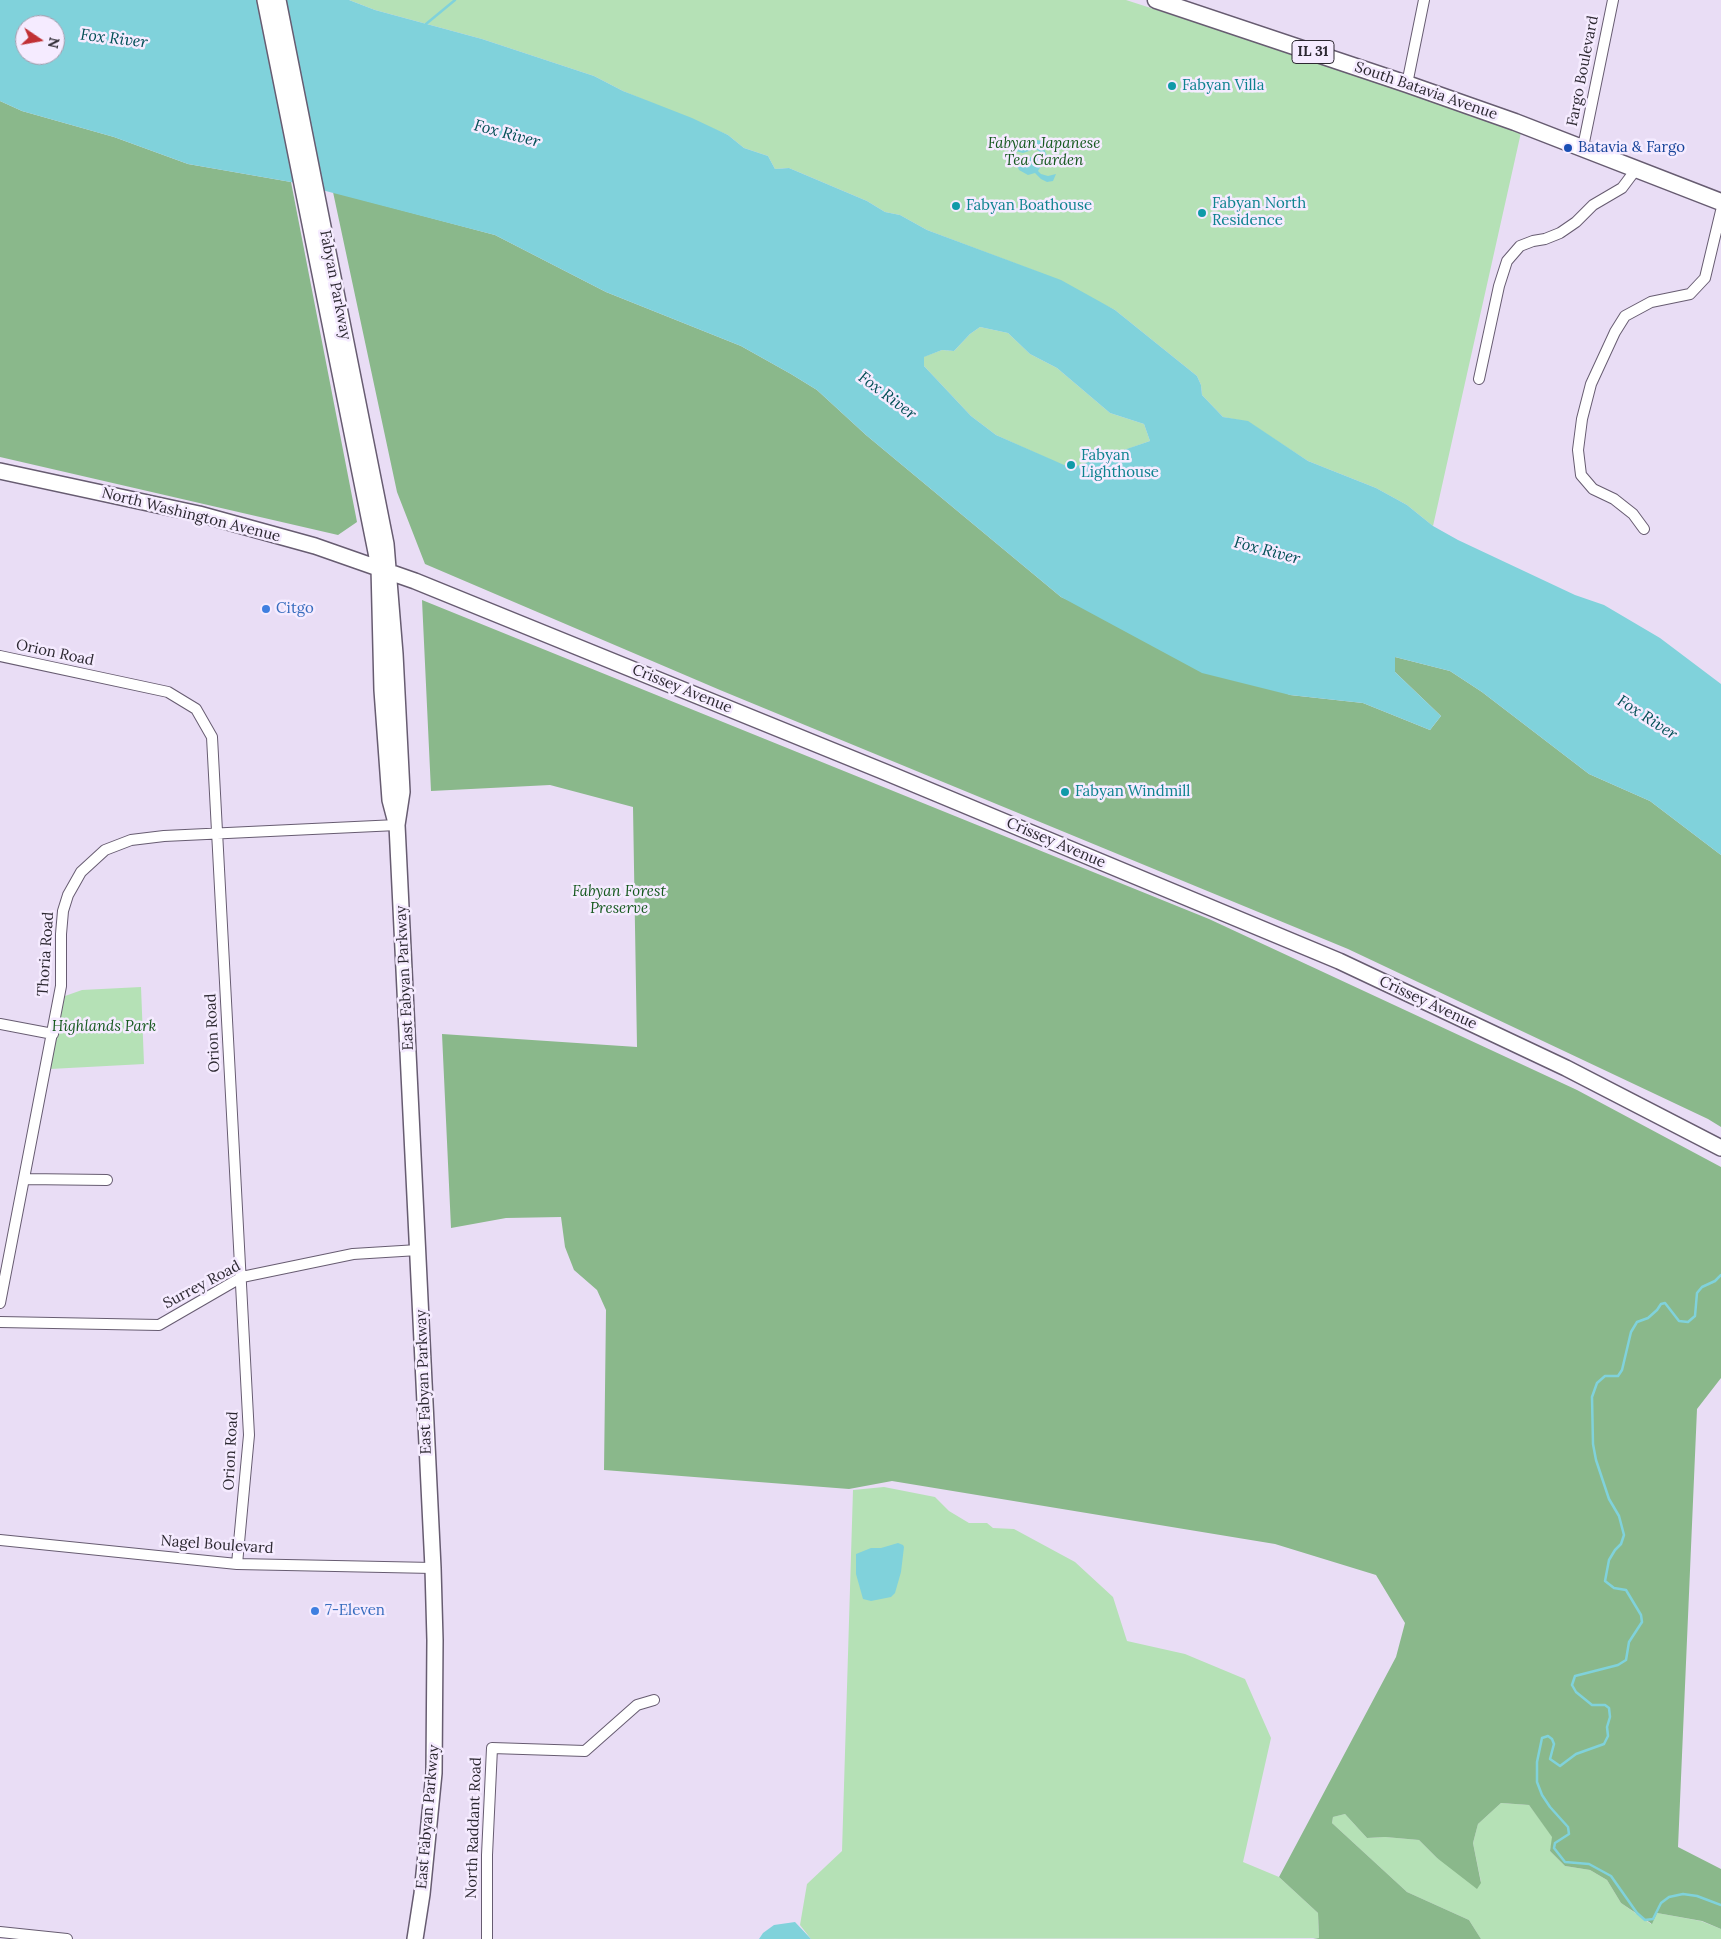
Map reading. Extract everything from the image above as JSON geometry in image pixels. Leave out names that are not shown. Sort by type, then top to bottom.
[{"type":"main road","name":"Fabyan Parkway","points":[[265,0],[356,418]]},
{"type":"main road","name":"Fabyan Parkway","points":[[278,0],[384,569]]},
{"type":"main road","name":"South Batavia Avenue","points":[[1156,0],[1407,84],[1584,147],[1721,202]]},
{"type":"main road","name":"North Washington Avenue","points":[[0,472],[199,514],[315,546],[384,569]]},
{"type":"main road","name":"East Fabyan Parkway","points":[[384,569],[382,690],[390,800],[397,824],[418,1250],[424,1414],[433,1568],[434,1773],[422,1894],[415,1939]]},
{"type":"main road","name":"Crissey Avenue","points":[[384,569],[894,776],[1338,961],[1566,1068],[1721,1148]]},
{"type":"street","points":[[1407,84],[1424,0]]},
{"type":"street","name":"Fargo Boulevard","points":[[1584,147],[1613,0]]},
{"type":"street","points":[[1479,380],[1499,286],[1507,261],[1520,246],[1545,239],[1576,222],[1593,205],[1622,188],[1637,168]]},
{"type":"street","points":[[1644,529],[1633,514],[1614,498],[1593,489],[1581,476],[1578,450],[1582,419],[1591,384],[1615,332],[1625,316],[1651,302],[1690,294],[1705,278],[1721,211]]},
{"type":"street","name":"Orion Road","points":[[0,656],[168,692],[196,709],[212,737],[249,1435],[237,1564]]},
{"type":"street","name":"Thoria Road","points":[[0,1303],[62,986],[61,934],[63,911],[68,894],[81,872],[105,850],[130,840],[164,836],[397,824]]},
{"type":"street","points":[[0,1024],[53,1034]]},
{"type":"street","points":[[25,1178],[107,1180]]},
{"type":"street","name":"Surrey Road","points":[[0,1322],[159,1325],[242,1278],[352,1254],[418,1250]]},
{"type":"street","name":"Nagel Boulevard","points":[[0,1540],[237,1564],[433,1568]]},
{"type":"street","name":"North Raddant Road","points":[[487,1939],[487,1847],[492,1748],[585,1751],[637,1705],[654,1700]]},
{"type":"street","points":[[0,1932],[68,1939]]},
{"type":"green space","name":"Fabyan Japanese Tea Garden","points":[[349,0],[1126,0],[1522,128],[1433,526],[1407,505],[1376,488],[1308,461],[1248,422],[1223,417],[1202,395],[1201,385],[1197,376],[1115,310],[1038,272],[927,230],[900,215],[885,212],[867,201],[789,168],[775,169],[768,156],[744,148],[728,135],[623,91],[594,76],[482,39],[375,10]]},
{"type":"green space","points":[[980,327],[1008,333],[1030,354],[1057,368],[1110,413],[1144,424],[1150,441],[1071,469],[996,435],[971,416],[924,366],[923,357],[942,350],[954,351],[970,334]]},
{"type":"green space","name":"Highlands Park","points":[[141,987],[144,1064],[50,1069],[65,996],[82,990]]},
{"type":"green space","points":[[884,1487],[935,1497],[949,1511],[969,1523],[987,1523],[993,1528],[1014,1529],[1075,1562],[1113,1597],[1127,1641],[1185,1654],[1245,1679],[1271,1738],[1243,1862],[1279,1877],[1318,1913],[1319,1938],[811,1939],[800,1925],[807,1884],[842,1851],[853,1490]]},
{"type":"green space","points":[[1501,1803],[1529,1805],[1553,1837],[1550,1851],[1565,1866],[1590,1870],[1607,1880],[1621,1903],[1651,1924],[1657,1913],[1701,1921],[1721,1929],[1721,1939],[1481,1939],[1469,1920],[1407,1892],[1332,1823],[1333,1817],[1345,1814],[1367,1838],[1385,1837],[1419,1840],[1437,1858],[1481,1882],[1473,1843],[1478,1824]]},
{"type":"shaded area","points":[[0,101],[22,111],[114,137],[188,164],[291,182],[357,522],[338,535],[0,457]]},
{"type":"shaded area","points":[[333,192],[495,235],[606,292],[741,346],[817,390],[866,435],[1061,597],[1290,695],[1363,703],[1430,730],[1441,716],[1395,672],[1395,657],[1450,671],[1482,692],[1589,774],[1650,801],[1721,855],[1721,1127],[1708,1119],[1348,949],[720,690],[425,564],[397,492]]},
{"type":"shaded area","points":[[422,600],[1209,919],[1577,1090],[1721,1167],[1721,1378],[1697,1409],[1678,1847],[1721,1869],[1721,1929],[1702,1921],[1657,1913],[1652,1924],[1621,1903],[1607,1880],[1590,1870],[1565,1866],[1550,1851],[1552,1837],[1529,1805],[1501,1803],[1478,1824],[1473,1843],[1481,1883],[1477,1889],[1437,1858],[1419,1840],[1385,1837],[1367,1838],[1345,1814],[1333,1817],[1332,1823],[1407,1892],[1469,1920],[1481,1939],[1313,1939],[1319,1938],[1318,1913],[1279,1877],[1396,1657],[1405,1623],[1376,1575],[1275,1544],[892,1481],[849,1489],[604,1470],[606,1310],[597,1290],[574,1270],[565,1247],[561,1217],[506,1218],[451,1228],[442,1034],[637,1047],[633,807],[550,785],[431,791]]},
{"type":"water","name":"Fox River","points":[[0,0],[349,0],[375,10],[482,39],[594,76],[623,91],[692,118],[728,135],[744,148],[768,156],[775,169],[789,168],[867,201],[885,212],[900,215],[927,230],[1061,280],[1115,310],[1197,376],[1201,385],[1202,395],[1223,417],[1248,421],[1308,461],[1376,488],[1407,505],[1433,526],[1458,540],[1575,595],[1604,605],[1660,638],[1721,684],[1721,855],[1650,801],[1589,774],[1482,692],[1450,671],[1395,657],[1395,672],[1441,716],[1430,730],[1363,703],[1290,695],[1202,673],[1061,597],[866,435],[817,390],[741,346],[606,292],[495,235],[291,182],[188,164],[114,137],[22,111],[0,101]],"holes":[[[980,327],[1008,333],[1030,354],[1057,368],[1110,413],[1144,424],[1150,441],[1071,468],[996,435],[971,416],[924,366],[924,357],[942,350],[954,351],[970,334]]]},
{"type":"water","points":[[1016,139],[1021,140],[1028,146],[1037,140],[1041,141],[1047,156],[1038,171],[1048,176],[1056,174],[1053,181],[1047,182],[1035,173],[1028,175],[1019,170],[1016,163],[1018,158],[1023,156],[1035,158],[1038,156],[1039,151],[1035,149],[1023,153],[1012,150],[1010,148],[1011,142]]},
{"type":"water","points":[[898,1543],[904,1547],[901,1572],[895,1593],[891,1597],[871,1601],[863,1599],[856,1574],[856,1554],[871,1548],[881,1548]]},
{"type":"water","points":[[795,1922],[811,1939],[759,1939],[763,1933],[774,1925]]},
{"type":"waterway","points":[[426,24],[455,0]]},
{"type":"waterway","points":[[1721,1275],[1715,1281],[1702,1287],[1697,1293],[1695,1316],[1688,1322],[1679,1321],[1665,1303],[1661,1304],[1648,1318],[1637,1322],[1631,1332],[1622,1370],[1618,1376],[1605,1376],[1597,1383],[1592,1397],[1593,1444],[1596,1460],[1609,1499],[1619,1516],[1624,1535],[1621,1544],[1609,1560],[1605,1581],[1614,1588],[1626,1590],[1641,1615],[1642,1622],[1629,1642],[1626,1660],[1618,1665],[1575,1676],[1572,1685],[1576,1692],[1592,1705],[1605,1705],[1609,1708],[1608,1736],[1604,1744],[1576,1754],[1560,1766],[1550,1759],[1554,1744],[1548,1736],[1542,1738],[1537,1762],[1537,1782],[1542,1795],[1568,1827],[1569,1834],[1555,1843],[1554,1848],[1565,1862],[1589,1864],[1611,1876],[1637,1913],[1645,1920],[1653,1919],[1661,1903],[1669,1897],[1683,1894],[1697,1896],[1721,1905]]},
{"type":"place","name":"Fabyan Villa","points":[[1172,86]]},
{"type":"place","name":"Batavia & Fargo","points":[[1568,148]]},
{"type":"place","name":"Fabyan Boathouse","points":[[956,206]]},
{"type":"place","name":"Fabyan North Residence","points":[[1202,213]]},
{"type":"place","name":"Fabyan Lighthouse","points":[[1071,465]]},
{"type":"place","name":"Citgo","points":[[266,609]]},
{"type":"place","name":"Fabyan Windmill","points":[[1065,792]]},
{"type":"place","name":"7-Eleven","points":[[315,1611]]},
{"type":"park label","name":"Fabyan Forest Preserve","points":[[619,900]]}]
